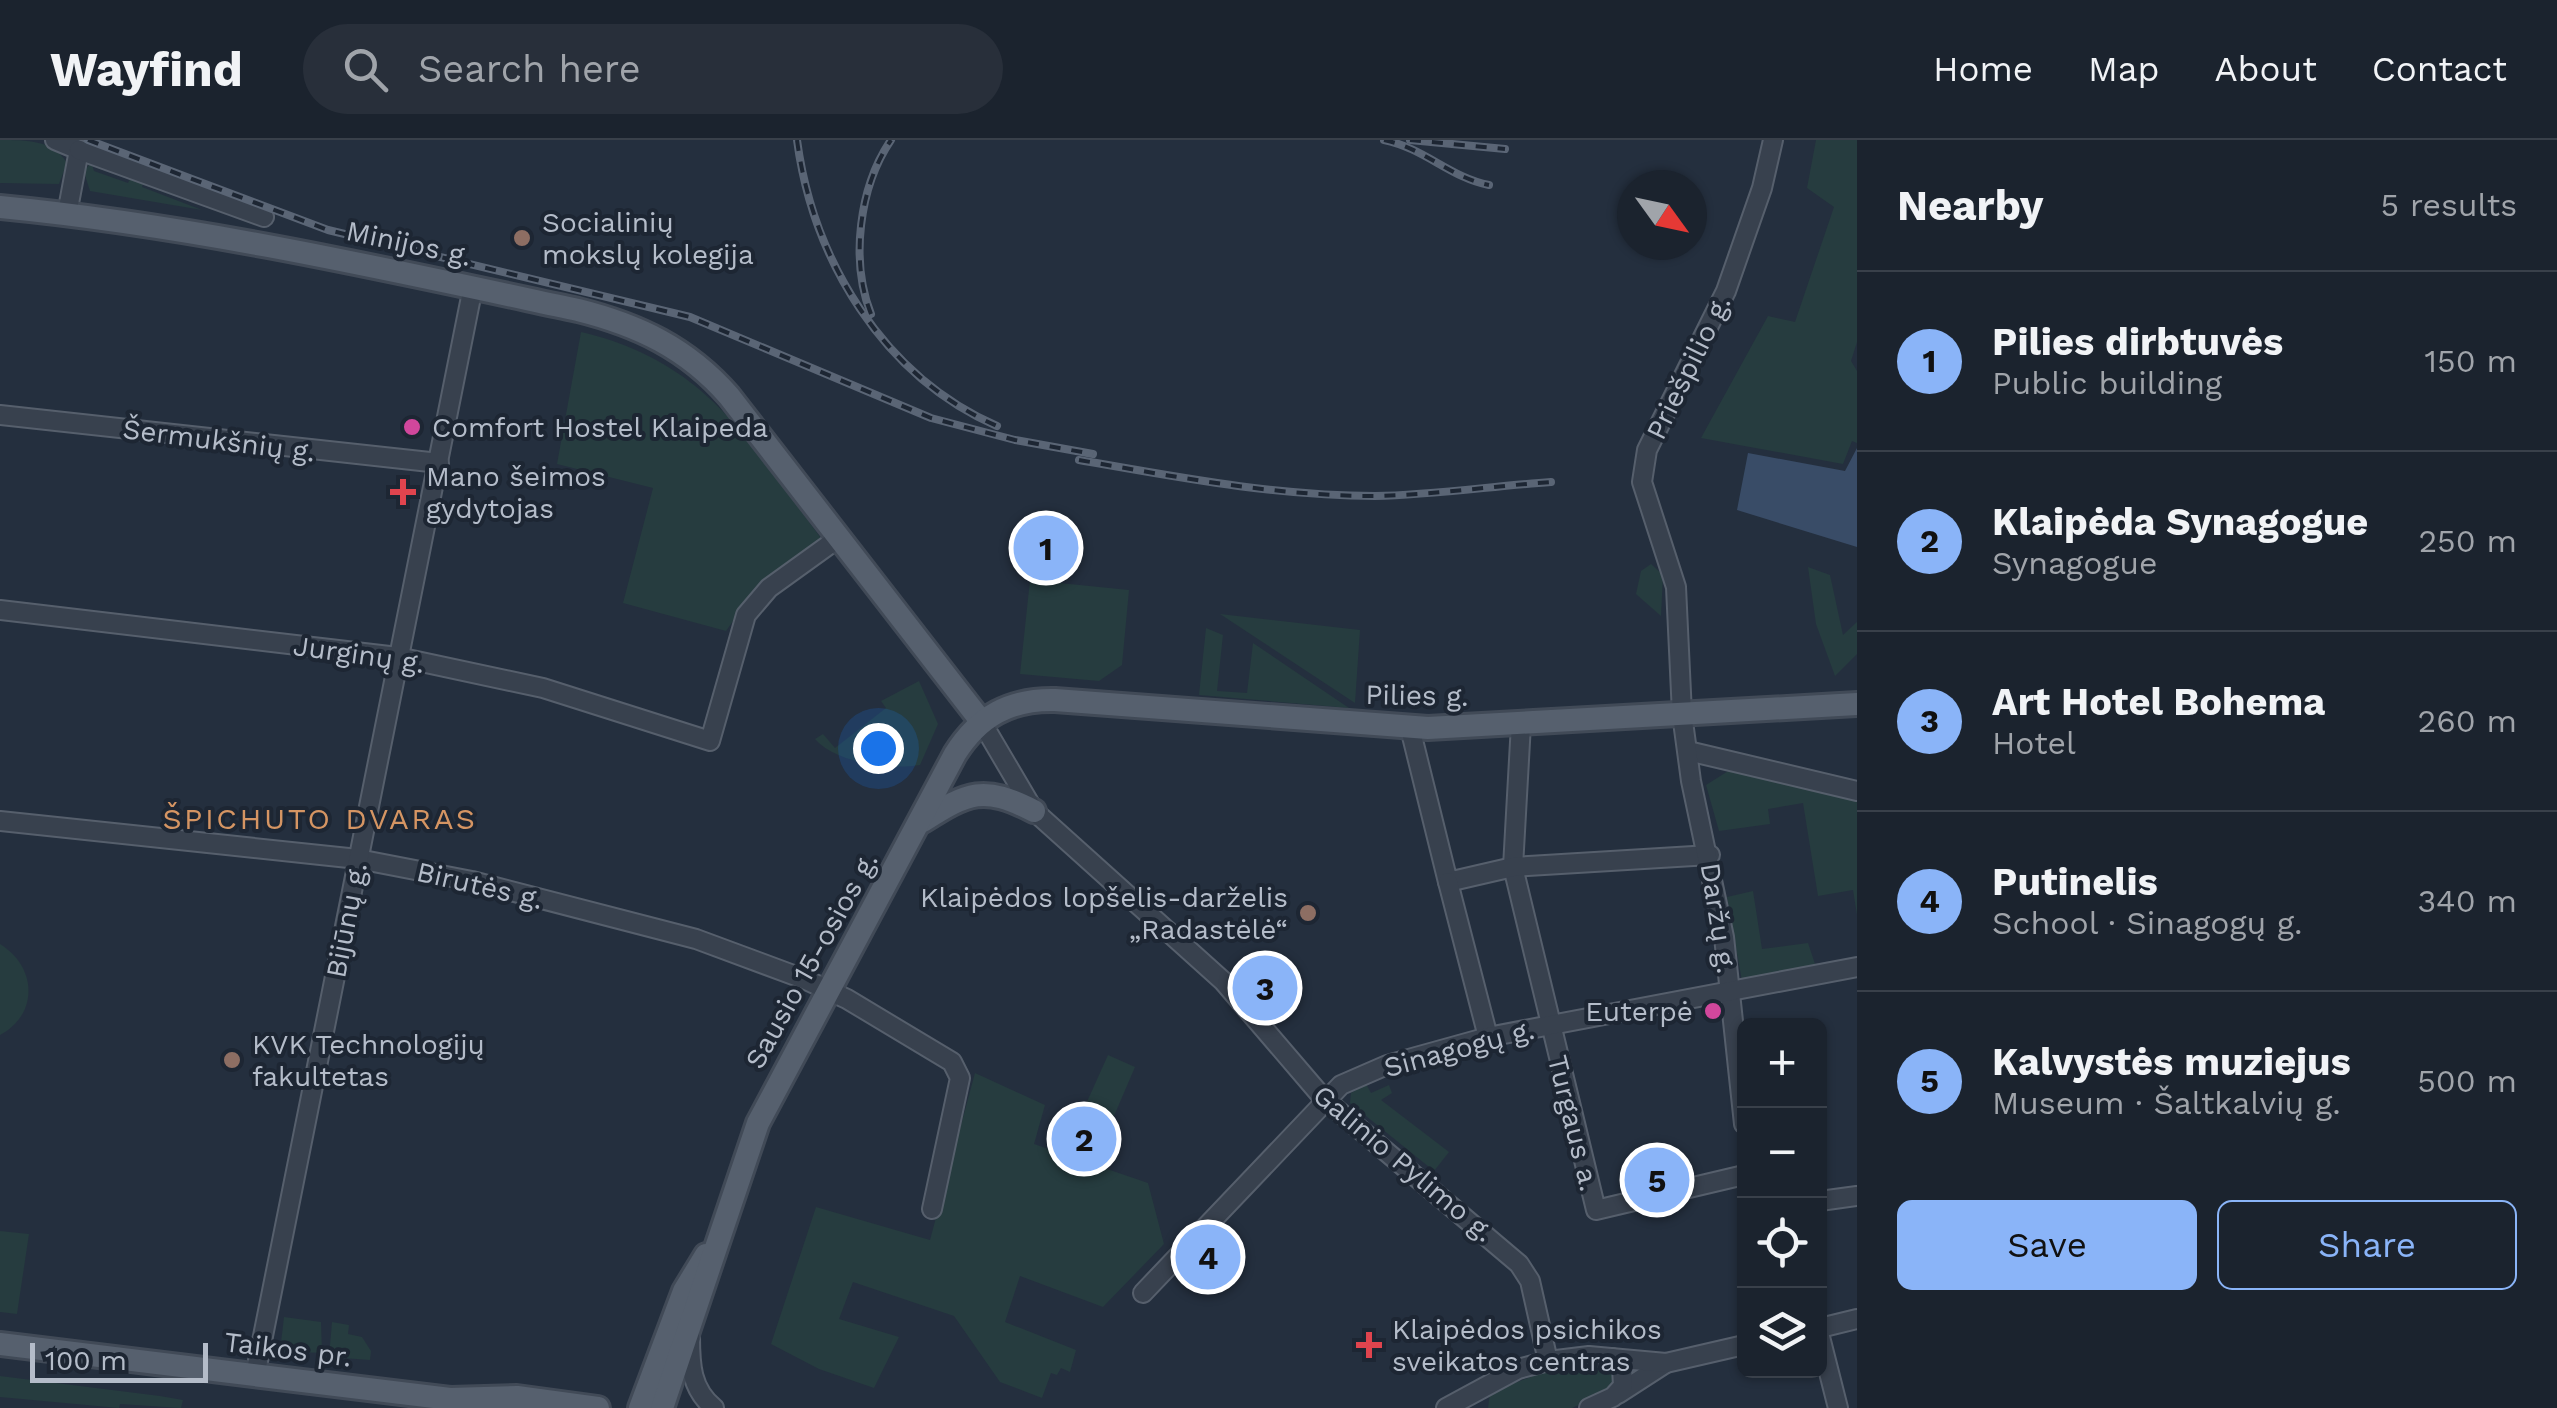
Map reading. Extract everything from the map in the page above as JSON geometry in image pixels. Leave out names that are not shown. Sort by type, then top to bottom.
[{"type":"main road","name":"Minijos g.","points":[[0,207],[229,237],[473,287],[622,321],[678,349],[729,396],[981,721]]},
{"type":"main road","name":"Pilies g.","points":[[981,721],[1016,703],[1041,700],[1410,728],[1857,704]]},
{"type":"main road","name":"Sausio 15-osios g.","points":[[662,1408],[706,1288],[715,1239],[758,1122],[955,754],[981,721]]},
{"type":"main road","points":[[920,823],[960,799],[988,792],[1004,795],[1034,811]]},
{"type":"main road","name":"Sausio 15-osios g.","points":[[640,1408],[684,1292],[715,1239]]},
{"type":"main road","name":"Taikos pr.","points":[[0,1344],[450,1399],[517,1398],[598,1408]]},
{"type":"main road","name":"Taikos pr.","points":[[450,1399],[478,1408]]},
{"type":"street","points":[[55,140],[264,217]]},
{"type":"street","name":"Priešpilio g.","points":[[1682,714],[1676,587],[1644,496],[1643,468],[1654,434],[1726,291],[1753,218],[1773,140]]},
{"type":"street","points":[[68,214],[79,150]]},
{"type":"street","name":"Bijūnų g.","points":[[255,1376],[473,287]]},
{"type":"street","name":"Šermukšnių g.","points":[[0,415],[439,463]]},
{"type":"street","name":"Jurginų g.","points":[[0,610],[398,657],[543,688],[710,741],[746,615],[770,588],[837,539]]},
{"type":"street","name":"Daržų g.","points":[[1682,714],[1710,855],[1731,993],[1742,1108]]},
{"type":"street","name":"Galinio Pylimo g.","points":[[981,721],[1034,811],[1223,980],[1324,1099],[1519,1264],[1530,1280],[1548,1361]]},
{"type":"street","name":"Turgaus a.","points":[[1521,724],[1513,867],[1559,1025],[1596,1210],[1737,1177]]},
{"type":"street","points":[[1410,728],[1488,1037]]},
{"type":"street","points":[[1688,751],[1857,791]]},
{"type":"street","name":"Birutės g.","points":[[0,821],[358,859],[472,881],[696,939],[828,990],[952,1062],[960,1078],[932,1210]]},
{"type":"street","points":[[1448,882],[1513,867],[1710,855]]},
{"type":"street","name":"Sinagogų g.","points":[[1143,1293],[1341,1085],[1387,1065],[1488,1037],[1857,967]]},
{"type":"street","points":[[1827,1200],[1857,1196]]},
{"type":"street","points":[[1827,1326],[1857,1320]]},
{"type":"street","points":[[691,1328],[692,1376],[699,1392],[714,1408]]},
{"type":"street","points":[[1446,1408],[1518,1369],[1548,1361],[1612,1358],[1666,1363],[1737,1347]]},
{"type":"street","points":[[1612,1358],[1624,1375],[1613,1397]]},
{"type":"street","points":[[1589,1408],[1666,1363]]},
{"type":"street","points":[[1827,1365],[1838,1408]]},
{"type":"street","points":[[1480,1408],[1487,1386]]},
{"type":"green space","points":[[0,140],[29,141],[61,155],[67,163],[59,184],[0,183]]},
{"type":"green space","points":[[1816,140],[1857,140],[1857,342],[1851,361],[1857,371],[1857,443],[1852,441],[1843,464],[1701,438],[1768,316],[1795,322],[1834,207],[1807,188]]},
{"type":"green space","points":[[91,162],[94,171],[128,183],[132,175],[144,180],[142,187],[202,210],[90,191],[84,172]]},
{"type":"green space","points":[[581,332],[625,346],[695,385],[748,440],[823,541],[750,597],[726,631],[623,603],[653,488],[557,464]]},
{"type":"green space","points":[[1651,564],[1663,575],[1661,616],[1636,594],[1641,571]]},
{"type":"green space","points":[[1808,567],[1830,575],[1843,635],[1857,622],[1857,654],[1835,676],[1816,624]]},
{"type":"green space","points":[[1030,580],[1129,590],[1122,665],[1099,681],[1020,674]]},
{"type":"green space","points":[[1220,614],[1360,630],[1355,703]]},
{"type":"green space","points":[[1206,628],[1223,635],[1217,691],[1247,693],[1253,643],[1349,708],[1199,695]]},
{"type":"green space","points":[[919,681],[938,724],[920,765],[864,763],[836,754],[815,739],[823,734],[835,748],[886,708],[881,701]]},
{"type":"green space","points":[[1733,768],[1857,799],[1857,915],[1853,890],[1818,896],[1803,803],[1768,809],[1770,824],[1719,831],[1706,785]]},
{"type":"green space","points":[[1753,891],[1762,949],[1808,943],[1815,964],[1742,981],[1727,897]]},
{"type":"green space","points":[[0,944],[21,965],[28,990],[22,1015],[0,1035]]},
{"type":"green space","points":[[1108,1055],[1135,1067],[1114,1116],[1086,1104]]},
{"type":"green space","points":[[975,1073],[1045,1105],[1034,1144],[1148,1183],[1164,1244],[1103,1307],[1020,1276],[1005,1322],[1076,1350],[1070,1372],[1061,1368],[1057,1375],[1051,1373],[1042,1398],[1000,1382],[954,1316],[853,1282],[839,1319],[899,1337],[874,1388],[819,1369],[771,1344],[816,1207],[930,1240]]},
{"type":"green space","points":[[1366,1084],[1371,1093],[1389,1085],[1392,1093],[1381,1100],[1449,1152],[1434,1171],[1350,1103],[1351,1093]]},
{"type":"green space","points":[[0,1231],[29,1234],[17,1314],[0,1312]]},
{"type":"green space","points":[[284,1317],[321,1322],[322,1353],[280,1351]]},
{"type":"green space","points":[[332,1322],[349,1325],[348,1334],[362,1337],[371,1351],[370,1360],[329,1357]]},
{"type":"green space","points":[[1566,1364],[1611,1365],[1618,1370],[1613,1389],[1572,1408],[1488,1408],[1490,1392]]},
{"type":"green space","points":[[0,1376],[183,1400],[181,1408],[120,1404],[119,1408],[0,1397]]},
{"type":"water","points":[[1857,448],[1857,547],[1737,510],[1748,453],[1845,471]]},
{"type":"railway","points":[[88,140],[328,230],[690,317],[931,418],[1015,440],[1093,454]]},
{"type":"railway","points":[[797,140],[819,228],[860,309],[920,377],[956,404],[997,426]]},
{"type":"railway","points":[[871,314],[861,271],[861,225],[871,180],[891,140]]},
{"type":"railway","points":[[1384,140],[1489,185]]},
{"type":"railway","points":[[1410,140],[1505,149]]},
{"type":"railway","points":[[1079,460],[1226,484],[1338,495],[1419,494],[1551,482]]},
{"type":"place","name":"Socialinių mokslų kolegija","points":[[522,238]]},
{"type":"place","name":"Comfort Hostel Klaipeda","points":[[412,427]]},
{"type":"place","name":"Mano šeimos gydytojas","points":[[403,492]]},
{"type":"place","name":"Pilies dirbtuvės","points":[[1046,548]]},
{"type":"place","name":"Klaipėdos lopšelis-darželis „Radastėlė“","points":[[1308,913]]},
{"type":"place","name":"Art Hotel Bohema","points":[[1265,988]]},
{"type":"place","name":"Euterpė","points":[[1713,1011]]},
{"type":"place","name":"KVK Technologijų fakultetas","points":[[232,1060]]},
{"type":"place","name":"Klaipėda Synagogue","points":[[1084,1139]]},
{"type":"place","name":"Kalvystės muziejus","points":[[1657,1180]]},
{"type":"place","name":"Putinelis","points":[[1208,1257]]},
{"type":"place","name":"Klaipėdos psichikos sveikatos centras","points":[[1369,1345]]},
{"type":"district","name":"ŠPICHUTO DVARAS","points":[[320,819]]}]
